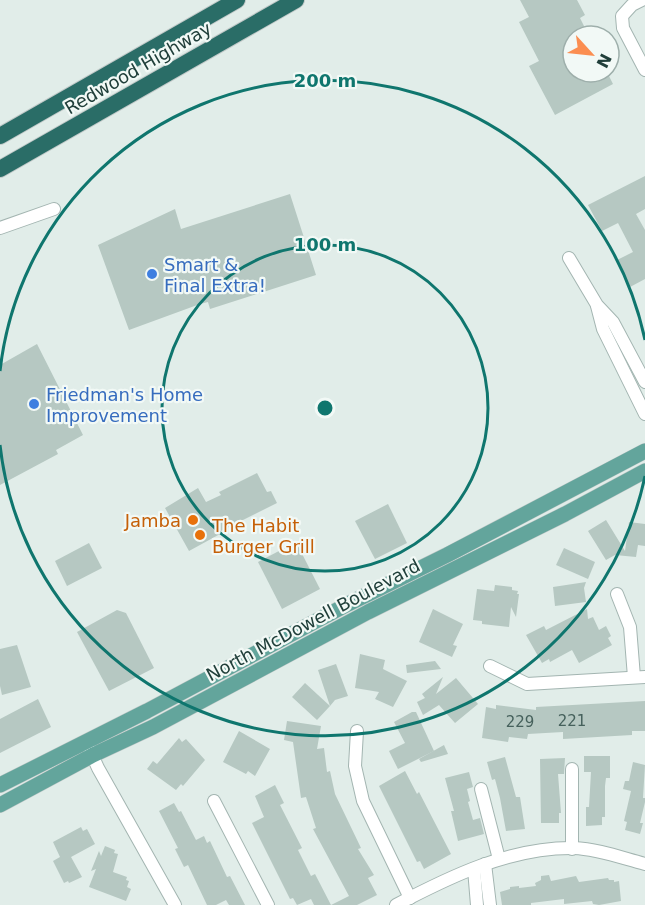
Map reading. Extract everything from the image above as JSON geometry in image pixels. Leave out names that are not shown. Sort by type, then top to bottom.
[{"type":"highway","name":"Redwood Highway","points":[[0,135],[237,0]]},
{"type":"highway","name":"Redwood Highway","points":[[0,170],[296,0]]},
{"type":"main road","name":"North McDowell Boulevard","points":[[0,784],[645,451]]},
{"type":"main road","name":"North McDowell Boulevard","points":[[0,805],[93,755],[153,727],[368,612],[565,514],[645,471]]},
{"type":"street","points":[[642,0],[632,5],[622,15],[623,28],[645,70]]},
{"type":"street","points":[[0,228],[54,208]]},
{"type":"street","points":[[569,258],[597,305],[613,322],[645,382]]},
{"type":"street","points":[[597,305],[603,329],[645,414]]},
{"type":"street","points":[[490,666],[527,684],[639,677],[630,627],[617,594]]},
{"type":"street","points":[[357,731],[355,766],[363,801],[410,898]]},
{"type":"street","points":[[86,741],[175,905]]},
{"type":"street","points":[[572,769],[572,849]]},
{"type":"street","points":[[481,789],[500,859]]},
{"type":"street","points":[[214,801],[268,905]]},
{"type":"street","points":[[396,905],[479,866],[542,850],[572,849],[610,854],[645,863]]},
{"type":"street","points":[[477,905],[479,866]]},
{"type":"street","points":[[479,866],[490,905]]},
{"type":"building","points":[[520,0],[577,0],[585,15],[580,18],[583,24],[561,24],[561,84],[613,84],[555,115],[529,66],[539,61],[519,22],[529,17]]},
{"type":"building","points":[[645,176],[645,209],[636,214],[645,230],[645,279],[630,287],[617,260],[633,252],[618,223],[602,231],[588,205]]},
{"type":"building","points":[[290,194],[316,275],[210,309],[208,302],[200,304],[129,330],[98,245],[175,209],[181,229]]},
{"type":"building","name":"Friedman's Home Improvement","points":[[37,344],[83,435],[56,450],[58,454],[0,485],[0,365]]},
{"type":"building","points":[[257,473],[267,492],[271,491],[277,503],[219,532],[220,534],[189,551],[165,508],[198,488],[206,502],[221,495],[219,492]]},
{"type":"building","points":[[388,504],[407,543],[375,559],[355,521]]},
{"type":"building","points":[[606,520],[625,551],[629,522],[645,524],[645,546],[638,545],[636,557],[615,555],[606,560],[588,531]]},
{"type":"building","points":[[296,542],[320,589],[282,609],[258,562]]},
{"type":"building","points":[[89,543],[102,568],[67,586],[55,561]]},
{"type":"building","points":[[564,548],[595,562],[588,579],[556,565]]},
{"type":"building","points":[[586,582],[584,588],[586,602],[555,606],[553,587]]},
{"type":"building","points":[[495,585],[512,587],[512,590],[518,591],[517,594],[519,594],[516,617],[511,607],[509,627],[482,624],[482,621],[473,620],[477,589],[494,591]]},
{"type":"building","points":[[433,609],[463,624],[453,645],[457,646],[452,657],[419,642]]},
{"type":"building","points":[[587,609],[588,619],[593,617],[599,630],[606,626],[612,645],[579,663],[572,650],[550,662],[549,659],[542,663],[526,635],[544,626],[546,630]]},
{"type":"building","points":[[117,610],[126,613],[154,668],[109,691],[77,632]]},
{"type":"building","points":[[17,645],[31,687],[2,695],[0,649]]},
{"type":"building","points":[[360,654],[385,660],[383,669],[407,681],[393,707],[375,699],[379,692],[355,688]]},
{"type":"building","points":[[435,661],[441,669],[407,673],[406,665]]},
{"type":"building","points":[[336,664],[348,696],[335,700],[330,706],[318,670]]},
{"type":"building","points":[[443,677],[436,694],[456,678],[478,704],[455,723],[439,705],[423,715],[417,702],[425,698],[422,694]]},
{"type":"building","points":[[305,683],[330,706],[317,720],[292,697]]},
{"type":"building","points":[[38,699],[51,727],[0,753],[0,719]]},
{"type":"building","points":[[645,701],[645,731],[632,731],[632,735],[563,739],[563,732],[528,734],[527,739],[509,737],[508,742],[482,738],[486,707],[496,709],[496,705],[536,710],[536,707]]},
{"type":"building","points":[[416,712],[434,751],[398,769],[389,751],[405,743],[394,722]]},
{"type":"building","points":[[287,721],[321,726],[317,749],[324,748],[327,772],[330,771],[335,794],[361,848],[358,849],[374,875],[368,878],[377,895],[357,905],[331,905],[349,896],[313,829],[316,828],[306,797],[301,798],[293,742],[284,740]]},
{"type":"building","points":[[239,731],[270,749],[255,776],[223,762]]},
{"type":"building","points":[[179,738],[182,742],[186,739],[205,760],[183,786],[181,784],[176,790],[147,769],[153,761],[157,764]]},
{"type":"building","points":[[444,745],[448,754],[421,762],[419,759]]},
{"type":"building","points":[[584,756],[610,756],[610,778],[606,778],[605,817],[602,817],[602,825],[586,826],[591,772],[584,772]]},
{"type":"building","points":[[505,757],[516,797],[520,797],[525,829],[506,831],[495,779],[492,780],[487,762]]},
{"type":"building","points":[[565,758],[564,774],[558,774],[561,813],[559,813],[559,823],[541,823],[540,759]]},
{"type":"building","points":[[633,762],[645,765],[643,798],[645,802],[640,834],[625,830],[627,822],[624,821],[631,791],[623,789],[625,781],[629,781]]},
{"type":"building","points":[[405,771],[417,794],[419,792],[451,854],[424,869],[420,861],[417,862],[379,786]]},
{"type":"building","points":[[469,772],[473,787],[467,789],[470,801],[468,802],[473,820],[480,818],[484,834],[458,841],[451,811],[454,811],[445,778]]},
{"type":"building","points":[[275,785],[284,803],[280,805],[302,848],[298,850],[311,876],[315,874],[331,905],[314,905],[311,899],[297,905],[293,898],[290,899],[252,823],[264,817],[255,796]]},
{"type":"building","points":[[174,803],[179,812],[181,811],[196,840],[204,836],[207,843],[210,841],[227,877],[230,876],[245,905],[229,905],[226,900],[216,905],[207,905],[188,865],[184,867],[175,849],[178,848],[159,811]]},
{"type":"building","points":[[81,827],[83,831],[87,829],[95,844],[71,857],[82,877],[64,883],[53,861],[60,857],[53,842]]},
{"type":"building","points":[[105,846],[115,850],[114,853],[118,854],[113,872],[127,877],[126,880],[129,881],[127,887],[131,889],[126,901],[89,887],[96,869],[91,871],[99,851],[101,856]]},
{"type":"building","points":[[549,875],[551,881],[576,876],[579,882],[608,878],[614,882],[619,881],[621,901],[599,905],[593,904],[592,901],[564,904],[564,899],[531,903],[531,905],[502,905],[500,892],[510,887],[536,886],[535,883],[541,880],[541,876]]},
{"type":"place","name":"Smart & Final Extra!","points":[[152,274]]},
{"type":"place","name":"Friedman's Home Improvement","points":[[34,404]]},
{"type":"place","name":"Jamba","points":[[193,520]]},
{"type":"place","name":"The Habit Burger Grill","points":[[200,535]]}]
